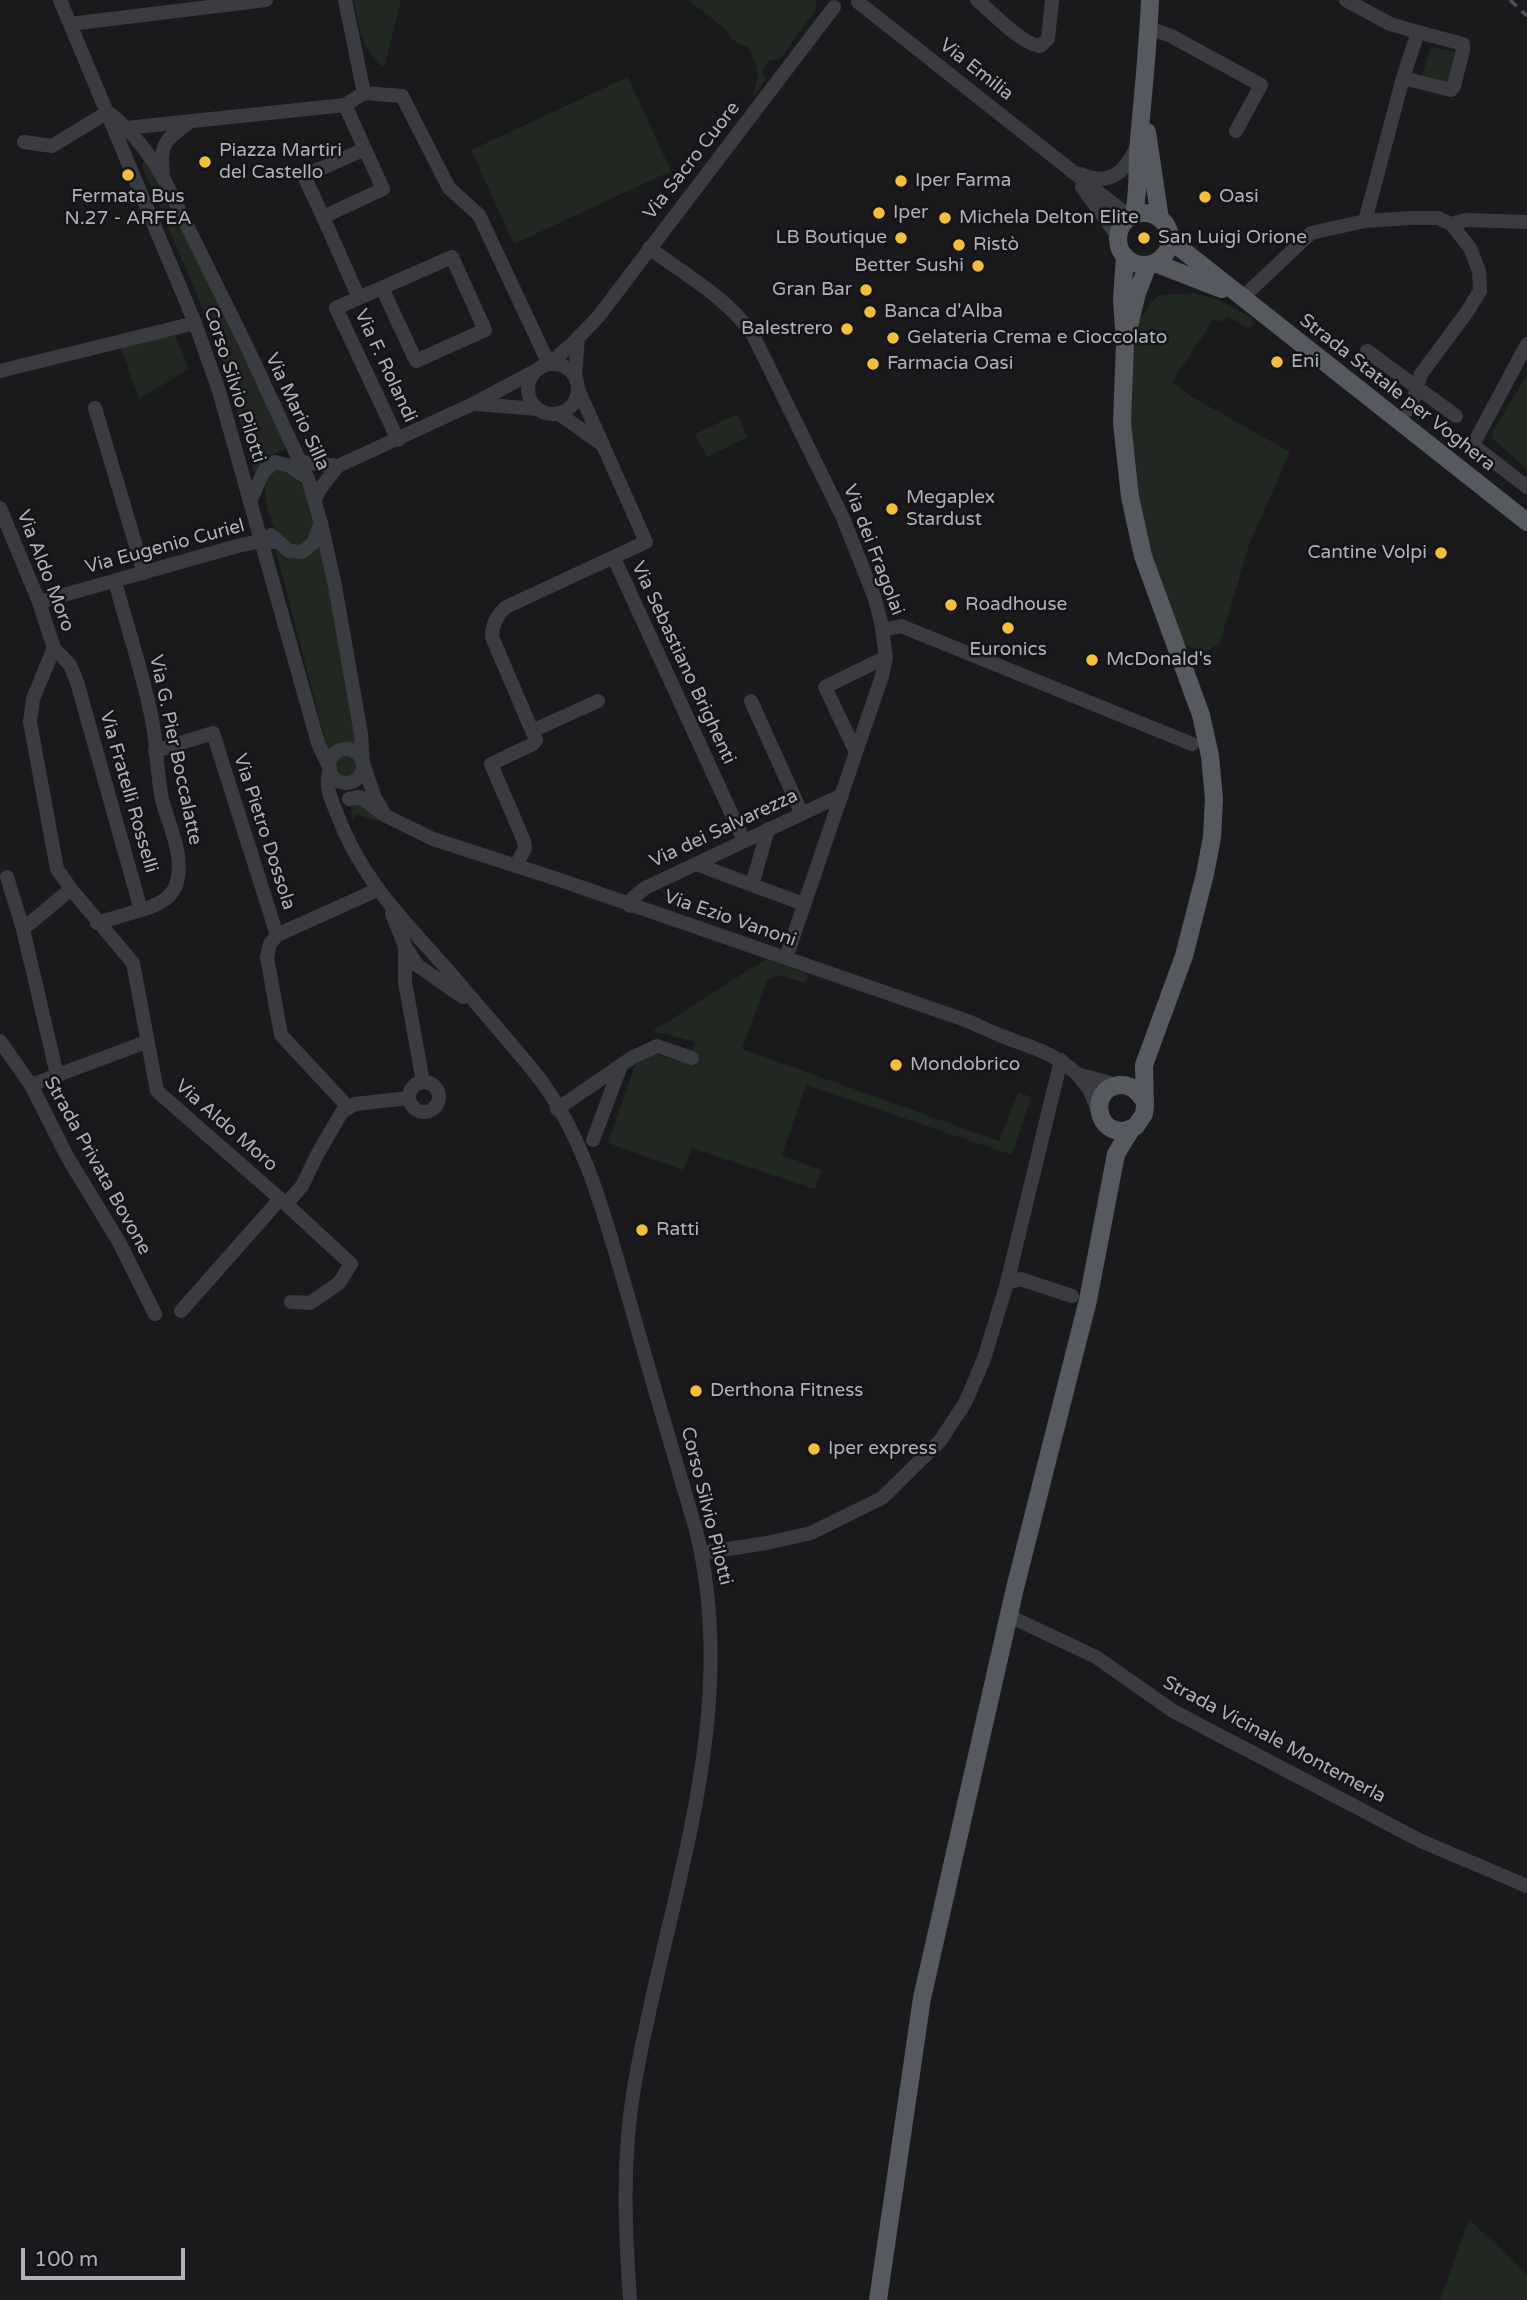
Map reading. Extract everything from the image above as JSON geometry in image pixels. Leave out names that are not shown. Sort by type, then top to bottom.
[{"type":"main road","points":[[878,2300],[922,1998],[1009,1616],[1088,1300],[1116,1154],[1143,1114],[1144,1065],[1184,956],[1212,837],[1214,799],[1210,757],[1201,715],[1143,556],[1130,497],[1122,423],[1125,343],[1122,299],[1125,257],[1118,237],[1120,229],[1132,216],[1136,204],[1138,142],[1144,105],[1150,0]]},
{"type":"main road","points":[[1125,343],[1137,293],[1152,264],[1165,253],[1170,240],[1169,232],[1160,219],[1144,105]]},
{"type":"main road","points":[[1132,216],[1147,213],[1160,219]]},
{"type":"main road","name":"Strada Statale per Voghera","points":[[1170,240],[1527,522]]},
{"type":"main road","points":[[1125,257],[1140,265],[1152,264]]},
{"type":"main road","name":"Strada Statale per Voghera","points":[[1152,264],[1242,298]]},
{"type":"main road","points":[[1110,1183],[1109,1157],[1099,1107],[1104,1093],[1129,1075],[1148,1050]]},
{"type":"main road","points":[[1117,1085],[1132,1087],[1143,1099]]},
{"type":"main road","points":[[1101,1118],[1113,1129],[1132,1128]]},
{"type":"street","name":"Corso Silvio Pilotti","points":[[53,0],[70,24]]},
{"type":"street","name":"Corso Silvio Pilotti","points":[[60,0],[195,323],[219,391],[318,743],[330,769],[326,779],[345,836],[390,907],[537,1076],[573,1134],[603,1214],[702,1553],[712,1637],[708,1715],[698,1797],[634,2088],[626,2156],[625,2220],[630,2300]]},
{"type":"street","points":[[70,24],[265,0]]},
{"type":"street","points":[[345,0],[364,93]]},
{"type":"street","points":[[978,0],[1033,46],[1040,47],[1048,39],[1052,0]]},
{"type":"street","points":[[1346,0],[1390,24],[1463,44],[1464,50],[1451,90],[1404,78]]},
{"type":"street","points":[[831,3],[844,10],[859,1]]},
{"type":"street","name":"Via Emilia","points":[[859,1],[1132,216]]},
{"type":"street","name":"Via Sacro Cuore","points":[[543,367],[598,317],[738,135],[831,3]]},
{"type":"street","points":[[1149,28],[1171,36],[1261,85],[1236,131]]},
{"type":"street","points":[[1365,221],[1418,32]]},
{"type":"street","points":[[126,128],[345,105],[364,93],[402,96],[449,188],[479,215],[543,367]]},
{"type":"street","points":[[323,217],[383,189],[345,105]]},
{"type":"street","points":[[24,142],[52,146],[108,112]]},
{"type":"street","name":"Via Mario Silla","points":[[108,112],[150,154],[165,181],[308,479],[321,523],[359,721],[363,763]]},
{"type":"street","points":[[165,181],[160,157],[163,146],[171,135],[188,123]]},
{"type":"street","points":[[129,163],[140,144],[159,125]]},
{"type":"street","points":[[1069,169],[1086,176],[1113,177],[1130,162],[1138,142]]},
{"type":"street","name":"Via F. Rolandi","points":[[365,149],[304,176],[359,298],[336,308],[398,440]]},
{"type":"street","name":"Via Emilia","points":[[1069,169],[1118,237]]},
{"type":"street","points":[[1242,298],[1311,233],[1365,221],[1429,218],[1446,220],[1470,248],[1479,271],[1480,291],[1421,374],[1413,401],[1399,421]]},
{"type":"street","points":[[1451,224],[1466,220],[1527,222]]},
{"type":"street","name":"Via dei Fragolai","points":[[649,248],[731,310],[744,321],[753,335],[843,518],[874,596],[882,630],[886,657],[882,676],[786,958]]},
{"type":"street","points":[[359,298],[452,257],[485,330],[416,361],[382,288]]},
{"type":"street","points":[[0,372],[195,323]]},
{"type":"street","points":[[558,414],[570,408],[576,399],[578,337]]},
{"type":"street","points":[[1527,344],[1473,445],[1527,487]]},
{"type":"street","points":[[1367,351],[1456,416]]},
{"type":"street","points":[[543,367],[529,382],[529,397],[544,412],[558,414],[600,443]]},
{"type":"street","points":[[315,499],[338,466],[475,404],[543,367],[566,367],[577,383]]},
{"type":"street","name":"Via Sebastiano Brighenti","points":[[577,383],[600,443],[646,542],[614,558],[744,841]]},
{"type":"street","points":[[475,404],[538,408]]},
{"type":"street","points":[[95,408],[144,573]]},
{"type":"street","points":[[251,499],[264,471],[275,462],[290,466],[308,479]]},
{"type":"street","points":[[300,462],[338,466]]},
{"type":"street","name":"Via Aldo Moro","points":[[0,508],[39,603],[54,648],[33,699],[30,722],[57,869],[97,923],[133,963],[157,1091],[351,1264],[339,1283],[310,1303],[291,1302]]},
{"type":"street","points":[[255,515],[289,551],[302,552],[313,543],[321,523]]},
{"type":"street","name":"Via Eugenio Curiel","points":[[39,603],[262,541],[278,542]]},
{"type":"street","points":[[516,866],[525,848],[524,841],[491,764],[533,744],[536,740],[492,637],[496,619],[506,607],[614,558]]},
{"type":"street","name":"Via G. Pier Boccalatte","points":[[115,581],[153,725],[162,798],[178,851],[176,886],[167,898],[153,907],[141,910]]},
{"type":"street","points":[[882,630],[901,626],[1192,744]]},
{"type":"street","name":"Via Fratelli Rosselli","points":[[54,648],[70,665],[77,682],[141,910]]},
{"type":"street","points":[[856,752],[825,687],[886,657]]},
{"type":"street","points":[[532,731],[598,701]]},
{"type":"street","points":[[751,701],[802,814]]},
{"type":"street","name":"Via Pietro Dossola","points":[[156,751],[213,733],[277,935],[377,890]]},
{"type":"street","points":[[357,780],[343,783],[334,778],[330,769],[334,755],[342,750],[357,753],[375,798],[386,816]]},
{"type":"street","points":[[345,836],[344,811],[363,771],[363,763]]},
{"type":"street","name":"Via dei Salvarezza","points":[[630,906],[633,898],[645,888],[842,795]]},
{"type":"street","name":"Via Ezio Vanoni","points":[[349,799],[360,797],[386,816],[433,839],[965,1020],[1061,1060],[1076,1074]]},
{"type":"street","points":[[751,885],[768,829]]},
{"type":"street","points":[[696,864],[804,904]]},
{"type":"street","points":[[7,877],[23,929],[57,1075]]},
{"type":"street","points":[[23,929],[71,889]]},
{"type":"street","name":"Corso Silvio Pilotti","points":[[390,907],[408,952],[417,965],[481,1010]]},
{"type":"street","points":[[97,923],[141,910]]},
{"type":"street","points":[[277,935],[270,944],[267,957],[281,1035],[348,1107]]},
{"type":"street","points":[[407,994],[427,971],[431,952],[417,949],[408,952],[403,971],[407,994],[423,1082]]},
{"type":"street","name":"Strada Privata Bovone","points":[[0,1041],[31,1085],[68,1158],[119,1242],[155,1314]]},
{"type":"street","points":[[31,1085],[146,1042]]},
{"type":"street","points":[[557,1109],[633,1057],[657,1046],[692,1058]]},
{"type":"street","points":[[702,1553],[811,1533],[882,1498],[940,1441],[965,1403],[984,1359],[1007,1283],[1061,1060]]},
{"type":"street","points":[[593,1140],[620,1066]]},
{"type":"street","points":[[1076,1074],[1117,1085]]},
{"type":"street","points":[[1076,1074],[1089,1089],[1101,1118]]},
{"type":"street","points":[[423,1082],[433,1085],[438,1093],[435,1107],[427,1112],[417,1111],[409,1098],[411,1089],[423,1082]]},
{"type":"street","points":[[181,1311],[283,1201],[302,1186],[335,1121],[348,1107],[409,1098]]},
{"type":"street","points":[[1007,1283],[1020,1279],[1072,1296]]},
{"type":"street","name":"Strada Vicinale Montemerla","points":[[1009,1616],[1096,1657],[1173,1711],[1371,1815],[1421,1841],[1527,1886]]},
{"type":"shaded area","points":[[354,0],[401,0],[384,67],[376,61],[366,46]]},
{"type":"shaded area","points":[[688,0],[817,0],[815,11],[780,59],[770,60],[761,72],[766,78],[755,95],[757,70],[748,47],[735,41],[727,30]]},
{"type":"shaded area","points":[[1431,47],[1459,53],[1452,85],[1422,76]]},
{"type":"shaded area","points":[[628,77],[671,171],[514,244],[471,150]]},
{"type":"shaded area","points":[[146,155],[286,444],[285,449],[266,459],[256,478],[216,339],[142,166]]},
{"type":"shaded area","points":[[1195,293],[1221,301],[1252,318],[1252,326],[1247,328],[1227,316],[1222,322],[1214,319],[1172,382],[1192,397],[1290,452],[1249,545],[1220,642],[1206,650],[1191,648],[1182,642],[1144,534],[1130,435],[1132,352],[1138,322],[1160,295]]},
{"type":"shaded area","points":[[174,332],[189,369],[139,399],[121,348]]},
{"type":"shaded area","points":[[1527,374],[1527,469],[1492,438]]},
{"type":"shaded area","points":[[737,414],[748,437],[707,457],[695,434]]},
{"type":"shaded area","points":[[282,469],[296,478],[306,491],[315,522],[304,546],[291,545],[278,533],[266,504],[269,477]]},
{"type":"shaded area","points":[[322,543],[359,748],[342,746],[335,748],[329,755],[275,547],[287,555],[300,557],[312,553]]},
{"type":"shaded area","points":[[348,755],[359,762],[360,767],[353,778],[348,779],[337,772],[336,767],[343,756]]},
{"type":"shaded area","points":[[355,801],[381,820],[380,822],[356,814],[352,822],[351,804]]},
{"type":"shaded area","points":[[766,959],[808,974],[805,983],[778,975],[767,981],[742,1049],[999,1141],[1018,1092],[1031,1097],[1012,1155],[806,1085],[782,1155],[821,1170],[815,1189],[692,1148],[683,1170],[608,1143],[635,1065],[654,1054],[696,1066],[698,1054],[692,1052],[695,1042],[653,1031]]},
{"type":"shaded area","points":[[1469,2219],[1527,2274],[1527,2300],[1440,2300]]},
{"type":"railway","points":[[1510,0],[1527,16]]},
{"type":"place","name":"Piazza Martiri del Castello","points":[[205,162]]},
{"type":"place","name":"Fermata Bus N.27 - ARFEA","points":[[128,175]]},
{"type":"place","name":"Iper Farma","points":[[901,181]]},
{"type":"place","name":"Oasi","points":[[1205,197]]},
{"type":"place","name":"Iper","points":[[879,213]]},
{"type":"place","name":"Michela Delton Elite","points":[[945,218]]},
{"type":"place","name":"LB Boutique","points":[[901,238]]},
{"type":"place","name":"San Luigi Orione","points":[[1144,238]]},
{"type":"place","name":"Ristò","points":[[959,245]]},
{"type":"place","name":"Better Sushi","points":[[978,266]]},
{"type":"place","name":"Gran Bar","points":[[866,290]]},
{"type":"place","name":"Banca d'Alba","points":[[870,312]]},
{"type":"place","name":"Balestrero","points":[[847,329]]},
{"type":"place","name":"Gelateria Crema e Cioccolato","points":[[893,338]]},
{"type":"place","name":"Eni","points":[[1277,362]]},
{"type":"place","name":"Farmacia Oasi","points":[[873,364]]},
{"type":"place","name":"Megaplex Stardust","points":[[892,509]]},
{"type":"place","name":"Cantine Volpi","points":[[1441,553]]},
{"type":"place","name":"Roadhouse","points":[[951,605]]},
{"type":"place","name":"Euronics","points":[[1008,628]]},
{"type":"place","name":"McDonald's","points":[[1092,660]]},
{"type":"place","name":"Mondobrico","points":[[896,1065]]},
{"type":"place","name":"Ratti","points":[[642,1230]]},
{"type":"place","name":"Derthona Fitness","points":[[696,1391]]},
{"type":"place","name":"Iper express","points":[[814,1449]]}]
